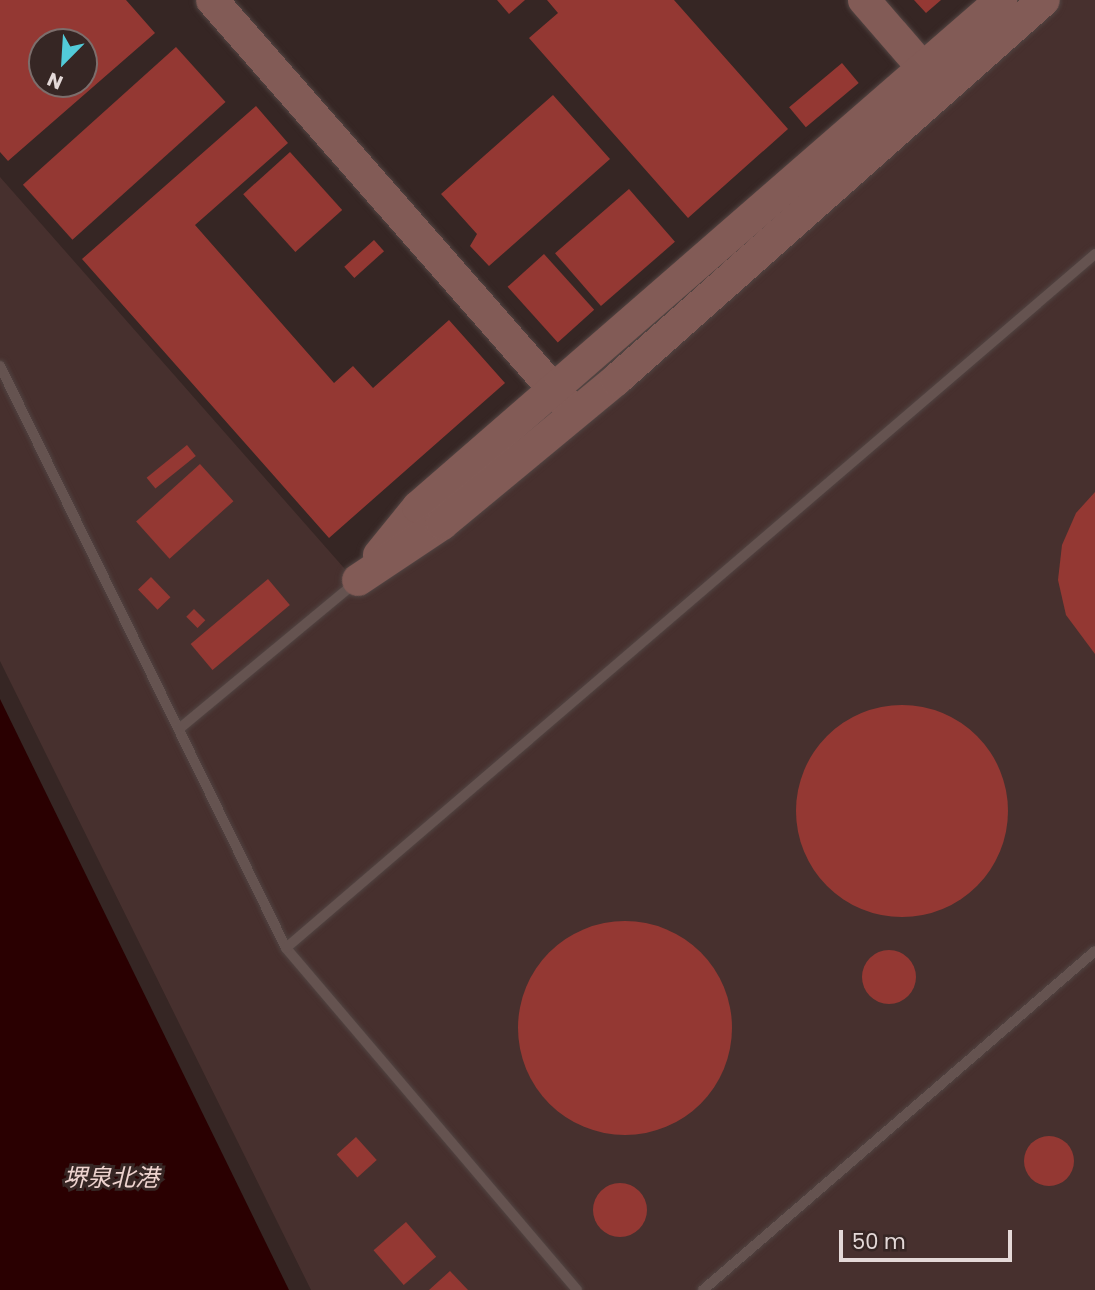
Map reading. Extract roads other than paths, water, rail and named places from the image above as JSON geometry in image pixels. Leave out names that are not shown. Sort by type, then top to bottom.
[{"type":"street","points":[[212,0],[565,402]]},
{"type":"street","points":[[864,0],[931,78]]},
{"type":"street","points":[[358,580],[442,524],[565,402],[931,78],[1001,0]]},
{"type":"street","points":[[931,78],[1044,0]]},
{"type":"lane","points":[[286,948],[1095,254]]},
{"type":"lane","points":[[0,366],[286,948],[577,1290]]},
{"type":"lane","points":[[179,729],[358,580]]},
{"type":"lane","points":[[703,1290],[1095,951]]},
{"type":"water","name":"堺泉北港","points":[[0,699],[289,1290],[0,1290]]}]
